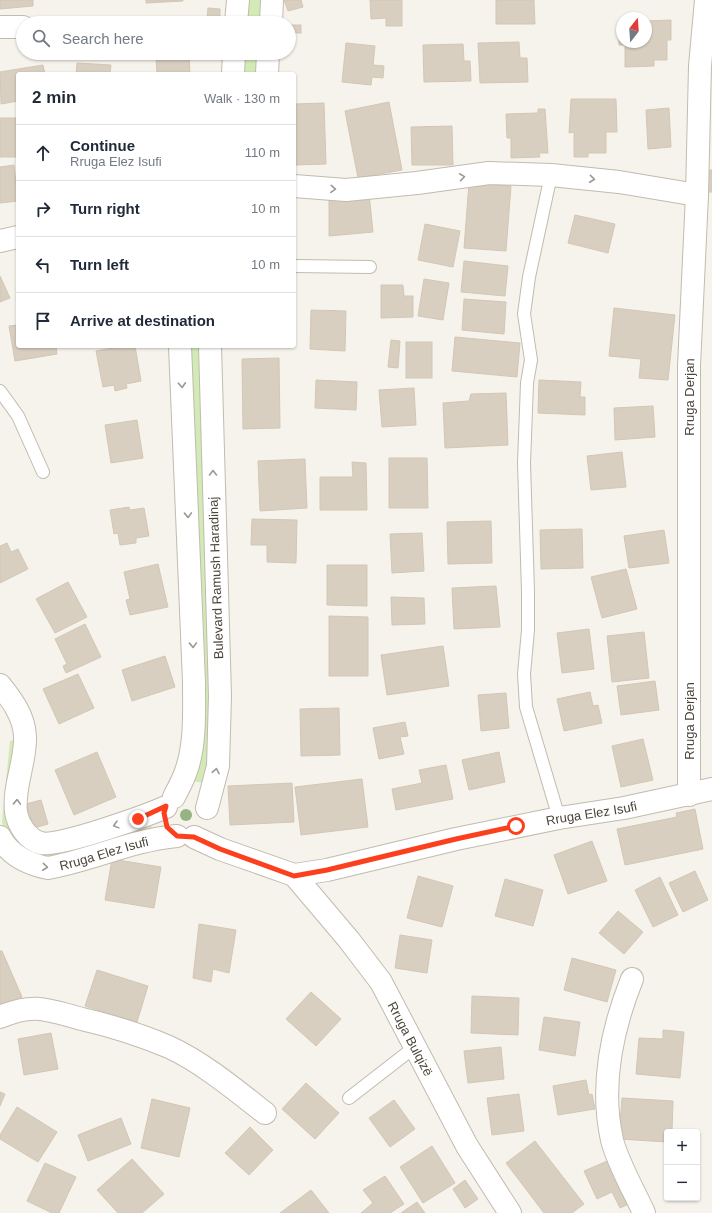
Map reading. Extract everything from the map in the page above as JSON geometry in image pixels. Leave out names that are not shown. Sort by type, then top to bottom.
[{"type":"street","points":[[237,16],[238,0]]},
{"type":"street","points":[[271,16],[272,0]]},
{"type":"street","name":"Rruga Derjan","points":[[689,795],[689,366],[698,195],[700,66],[706,0]]},
{"type":"street","points":[[0,27],[16,27]]},
{"type":"street","points":[[233,72],[234,60]]},
{"type":"street","points":[[267,72],[268,60]]},
{"type":"street","points":[[296,186],[346,190],[416,183],[489,173],[551,175],[619,182],[698,195]]},
{"type":"street","points":[[0,241],[16,237]]},
{"type":"street","name":"Bulevard Ramush Haradinaj","points":[[180,348],[194,682],[194,716],[186,774],[164,813],[167,827],[185,836],[204,828],[208,815],[207,808],[218,766],[220,696],[210,348]]},
{"type":"street","points":[[0,686],[16,706],[22,721],[25,736],[16,812],[20,825],[28,836],[42,844],[56,843],[138,819],[187,794],[193,795],[204,802],[207,808]]},
{"type":"street","name":"Rruga Elez Isufi","points":[[294,876],[327,870],[456,839],[559,818],[624,808],[712,790]]},
{"type":"street","points":[[185,836],[294,876]]},
{"type":"street","name":"Rruga Elez Isufi","points":[[3,850],[35,866],[48,868],[133,843],[185,836]]},
{"type":"street","name":"Rruga Bulqizë","points":[[294,876],[381,982],[416,1046],[467,1146],[510,1213]]},
{"type":"street","points":[[632,979],[615,1035],[608,1071],[608,1102],[612,1141],[644,1213]]},
{"type":"street","points":[[0,1016],[18,1009],[38,1007],[121,1028],[170,1048],[222,1079],[265,1112]]},
{"type":"lane","points":[[551,175],[529,277],[524,314],[531,360],[527,384],[524,463],[528,591],[528,630],[524,674],[526,707],[559,818]]},
{"type":"lane","points":[[296,266],[370,267]]},
{"type":"lane","points":[[0,391],[18,416],[43,472]]},
{"type":"lane","points":[[349,1098],[416,1046]]},
{"type":"green space","points":[[249,0],[262,0],[261,16],[248,16]]},
{"type":"green space","points":[[243,60],[257,60],[256,72],[242,72]]},
{"type":"green space","points":[[188,348],[203,348],[212,694],[210,764],[204,783],[192,781]]},
{"type":"green space","points":[[16,740],[25,843],[150,823],[153,831],[95,847],[35,860],[4,831],[2,822],[10,741]]},
{"type":"building","points":[[0,0],[33,0],[33,6],[0,9]]},
{"type":"building","points":[[146,0],[183,0],[183,1],[146,3]]},
{"type":"building","points":[[284,0],[301,0],[303,7],[288,11]]},
{"type":"building","points":[[370,0],[402,0],[402,26],[386,26],[386,18],[371,19]]},
{"type":"building","points":[[496,0],[534,0],[535,24],[496,24]]},
{"type":"building","points":[[208,8],[220,9],[220,16],[207,16]]},
{"type":"building","points":[[671,20],[671,40],[667,40],[667,60],[654,60],[654,66],[625,67],[625,48],[652,48],[652,21]]},
{"type":"building","points":[[296,25],[301,25],[301,33],[296,33]]},
{"type":"building","points":[[519,42],[520,58],[527,58],[528,82],[480,83],[478,43]]},
{"type":"building","points":[[346,43],[375,46],[373,65],[384,66],[383,78],[372,77],[371,85],[342,82]]},
{"type":"building","points":[[463,44],[464,61],[470,61],[471,81],[424,82],[423,45]]},
{"type":"building","points":[[156,60],[189,60],[190,72],[157,72]]},
{"type":"building","points":[[77,63],[111,65],[110,72],[76,72]]},
{"type":"building","points":[[43,65],[45,72],[16,72],[16,101],[1,104],[0,72]]},
{"type":"building","points":[[571,99],[616,99],[617,132],[606,132],[606,153],[588,153],[588,157],[574,157],[574,132],[569,133]]},
{"type":"building","points":[[389,102],[402,170],[358,178],[345,111]]},
{"type":"building","points":[[324,103],[326,164],[296,165],[296,104]]},
{"type":"building","points":[[669,108],[671,147],[648,149],[646,110]]},
{"type":"building","points":[[538,109],[545,109],[548,153],[539,153],[540,157],[511,158],[511,138],[507,138],[506,114],[538,113]]},
{"type":"building","points":[[0,118],[16,118],[16,157],[0,157]]},
{"type":"building","points":[[452,126],[453,165],[412,165],[411,127]]},
{"type":"building","points":[[14,165],[16,201],[0,203],[0,167]]},
{"type":"building","points":[[709,170],[712,170],[712,192],[708,192]]},
{"type":"building","points":[[469,183],[511,186],[506,251],[464,248]]},
{"type":"building","points":[[369,193],[373,232],[329,236],[329,195]]},
{"type":"building","points":[[575,215],[615,224],[608,253],[568,243]]},
{"type":"building","points":[[425,224],[460,231],[453,267],[418,260]]},
{"type":"building","points":[[464,261],[508,266],[505,296],[461,292]]},
{"type":"building","points":[[0,276],[10,298],[0,302]]},
{"type":"building","points":[[424,279],[449,283],[443,320],[418,316]]},
{"type":"building","points":[[381,285],[403,285],[404,296],[413,296],[413,317],[381,318]]},
{"type":"building","points":[[464,299],[506,302],[504,334],[462,330]]},
{"type":"building","points":[[614,308],[675,315],[668,380],[639,378],[641,359],[609,356]]},
{"type":"building","points":[[311,310],[346,311],[345,351],[310,349]]},
{"type":"building","points":[[16,325],[16,348],[56,348],[57,354],[15,361],[9,326]]},
{"type":"building","points":[[455,337],[520,343],[517,377],[452,371]]},
{"type":"building","points":[[391,340],[400,341],[398,368],[388,367]]},
{"type":"building","points":[[406,342],[432,342],[432,378],[406,378]]},
{"type":"building","points":[[113,348],[135,348],[141,381],[126,384],[127,388],[115,391],[114,385],[103,387],[96,351]]},
{"type":"building","points":[[279,358],[280,428],[243,429],[242,359]]},
{"type":"building","points":[[316,380],[357,382],[356,410],[315,408]]},
{"type":"building","points":[[539,380],[581,382],[580,397],[585,397],[585,415],[538,413]]},
{"type":"building","points":[[414,388],[416,425],[382,427],[379,390]]},
{"type":"building","points":[[506,393],[508,445],[445,448],[443,403],[469,401],[471,394]]},
{"type":"building","points":[[653,406],[655,437],[615,440],[614,408]]},
{"type":"building","points":[[137,420],[143,458],[111,463],[105,425]]},
{"type":"building","points":[[622,452],[626,487],[591,490],[587,456]]},
{"type":"building","points":[[389,458],[427,458],[428,508],[389,508]]},
{"type":"building","points":[[305,459],[307,508],[260,511],[258,461]]},
{"type":"building","points":[[352,462],[366,463],[367,510],[320,510],[320,477],[353,477]]},
{"type":"building","points":[[129,507],[130,510],[144,508],[149,536],[136,538],[136,543],[120,545],[118,533],[114,534],[110,510]]},
{"type":"building","points":[[252,519],[297,520],[296,563],[267,562],[267,545],[251,545]]},
{"type":"building","points":[[491,521],[492,563],[448,564],[447,522]]},
{"type":"building","points":[[582,529],[583,568],[541,569],[540,530]]},
{"type":"building","points":[[664,530],[669,563],[629,568],[624,536]]},
{"type":"building","points":[[422,533],[424,571],[392,573],[390,534]]},
{"type":"building","points":[[7,543],[11,552],[18,549],[28,569],[0,583],[0,546]]},
{"type":"building","points":[[158,564],[168,607],[130,615],[126,600],[130,599],[124,572]]},
{"type":"building","points":[[327,565],[367,565],[367,606],[327,605]]},
{"type":"building","points":[[626,569],[637,609],[602,618],[591,577]]},
{"type":"building","points":[[68,582],[87,617],[55,633],[36,599]]},
{"type":"building","points":[[496,586],[500,627],[454,629],[452,588]]},
{"type":"building","points":[[391,597],[424,598],[425,624],[392,625]]},
{"type":"building","points":[[329,616],[368,617],[368,676],[329,676]]},
{"type":"building","points":[[85,624],[101,657],[66,673],[63,666],[67,664],[55,639]]},
{"type":"building","points":[[589,629],[594,669],[562,673],[557,633]]},
{"type":"building","points":[[644,632],[649,678],[612,682],[607,636]]},
{"type":"building","points":[[443,646],[449,686],[387,695],[381,655]]},
{"type":"building","points":[[165,656],[175,687],[132,701],[122,670]]},
{"type":"building","points":[[78,674],[94,708],[59,724],[43,689]]},
{"type":"building","points":[[655,681],[659,710],[621,715],[617,686]]},
{"type":"building","points":[[590,692],[593,706],[598,705],[602,723],[564,731],[557,699]]},
{"type":"building","points":[[506,693],[509,728],[481,731],[478,695]]},
{"type":"building","points":[[339,708],[340,755],[301,756],[300,709]]},
{"type":"building","points":[[405,722],[408,736],[400,737],[404,754],[379,759],[373,728]]},
{"type":"building","points":[[643,739],[653,780],[621,787],[612,746]]},
{"type":"building","points":[[97,752],[116,797],[74,815],[55,770]]},
{"type":"building","points":[[499,752],[505,782],[469,790],[462,760]]},
{"type":"building","points":[[446,765],[453,799],[396,810],[392,789],[422,783],[419,770]]},
{"type":"building","points":[[362,779],[368,827],[301,835],[295,787]]},
{"type":"building","points":[[292,783],[294,822],[230,825],[228,786]]},
{"type":"building","points":[[41,800],[48,824],[34,828],[26,804]]},
{"type":"building","points":[[695,809],[703,849],[625,865],[617,829],[677,817],[676,813]]},
{"type":"building","points":[[592,841],[607,881],[568,894],[554,855]]},
{"type":"building","points":[[112,859],[161,867],[154,908],[105,900]]},
{"type":"building","points":[[695,871],[708,900],[683,912],[669,883]]},
{"type":"building","points":[[418,876],[453,886],[442,927],[407,918]]},
{"type":"building","points":[[660,877],[678,915],[653,927],[635,890]]},
{"type":"building","points":[[505,879],[543,890],[533,926],[495,916]]},
{"type":"building","points":[[618,911],[643,932],[624,954],[599,933]]},
{"type":"building","points":[[199,924],[236,930],[229,973],[213,969],[211,982],[193,978]]},
{"type":"building","points":[[400,935],[432,940],[427,973],[395,968]]},
{"type":"building","points":[[0,951],[2,951],[22,997],[0,1006]]},
{"type":"building","points":[[572,958],[616,970],[607,1002],[564,990]]},
{"type":"building","points":[[97,970],[148,986],[137,1022],[85,1006]]},
{"type":"building","points":[[311,992],[341,1019],[316,1046],[286,1019]]},
{"type":"building","points":[[472,996],[519,998],[518,1035],[471,1033]]},
{"type":"building","points":[[544,1017],[580,1022],[575,1056],[539,1050]]},
{"type":"building","points":[[663,1030],[684,1032],[680,1078],[636,1074],[639,1038],[663,1039]]},
{"type":"building","points":[[51,1033],[58,1069],[24,1075],[18,1039]]},
{"type":"building","points":[[501,1047],[504,1079],[468,1083],[464,1051]]},
{"type":"building","points":[[586,1080],[589,1095],[592,1094],[595,1109],[558,1115],[553,1086]]},
{"type":"building","points":[[306,1083],[339,1113],[315,1139],[282,1109]]},
{"type":"building","points":[[0,1092],[5,1094],[0,1106]]},
{"type":"building","points":[[519,1094],[524,1131],[492,1135],[487,1098]]},
{"type":"building","points":[[622,1098],[673,1101],[672,1129],[664,1129],[664,1142],[619,1139]]},
{"type":"building","points":[[152,1099],[190,1108],[179,1157],[141,1148]]},
{"type":"building","points":[[394,1100],[415,1129],[390,1147],[369,1118]]},
{"type":"building","points":[[17,1107],[57,1132],[38,1162],[0,1139],[0,1135]]},
{"type":"building","points":[[121,1118],[131,1144],[88,1161],[78,1135]]},
{"type":"building","points":[[250,1127],[273,1150],[249,1175],[225,1153]]},
{"type":"building","points":[[535,1141],[584,1204],[572,1213],[544,1213],[506,1163]]},
{"type":"building","points":[[432,1146],[455,1183],[423,1203],[400,1167]]},
{"type":"building","points":[[132,1159],[164,1194],[142,1213],[118,1213],[97,1190]]},
{"type":"building","points":[[612,1159],[631,1203],[620,1208],[612,1192],[597,1199],[584,1171]]},
{"type":"building","points":[[45,1163],[76,1177],[59,1213],[52,1213],[27,1201]]},
{"type":"building","points":[[385,1176],[404,1204],[390,1213],[361,1213],[373,1203],[363,1190]]},
{"type":"building","points":[[465,1180],[478,1199],[465,1208],[453,1189]]},
{"type":"building","points":[[311,1190],[329,1213],[280,1213]]},
{"type":"building","points":[[417,1202],[425,1213],[401,1213]]},
{"type":"route","points":[[138,819],[166,806],[164,820],[171,832],[177,836],[188,838],[194,837],[206,844],[294,876],[327,870],[516,826]]}]
